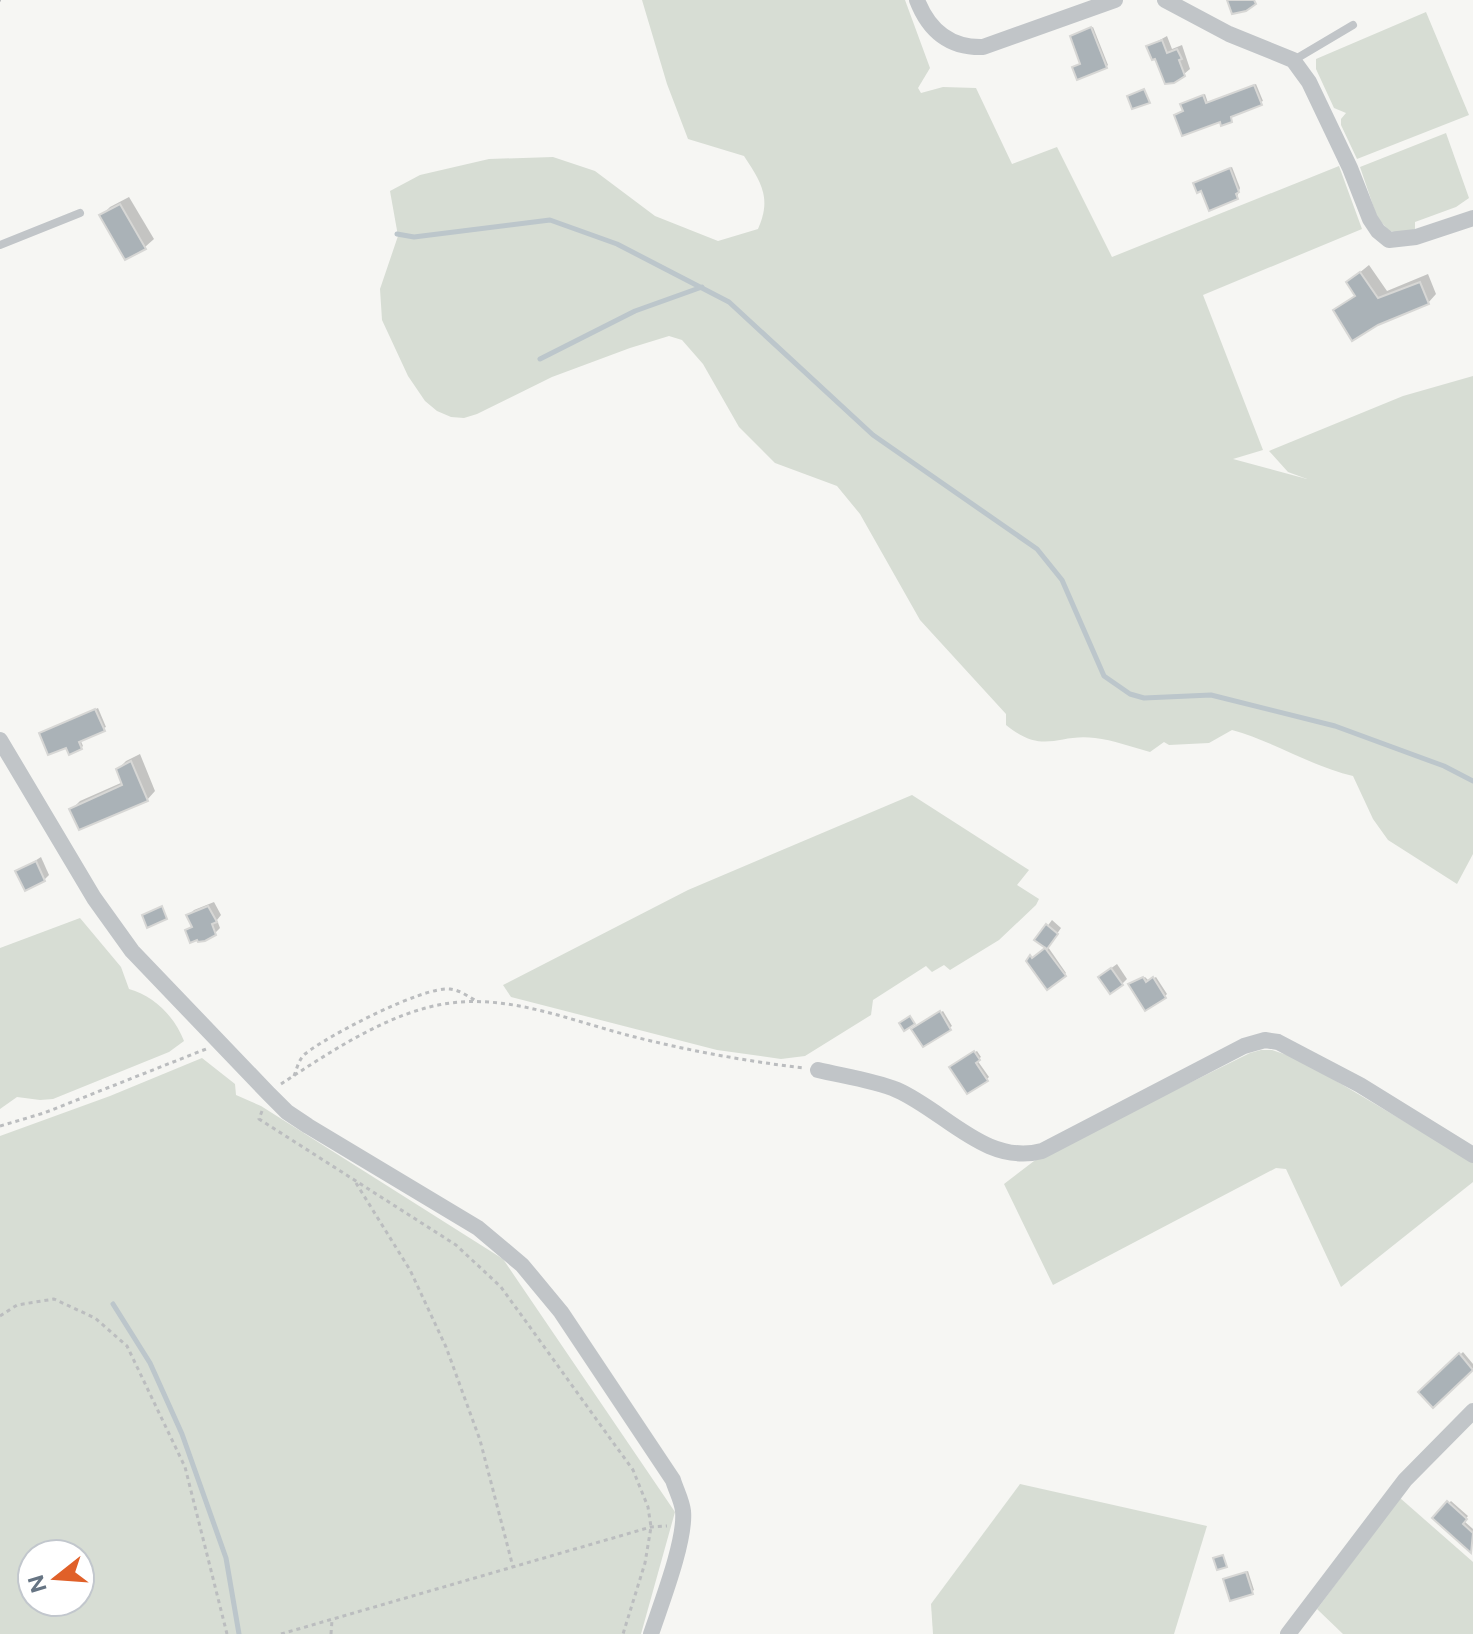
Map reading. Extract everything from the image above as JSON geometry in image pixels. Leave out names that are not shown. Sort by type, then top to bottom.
[{"type":"street","points":[[917,0],[939,36],[965,48],[983,47],[1115,0]]},
{"type":"street","points":[[1165,0],[1229,34],[1293,60],[1309,82],[1350,168],[1370,219],[1389,240],[1416,237],[1473,218]]},
{"type":"street","points":[[0,740],[94,898],[132,951],[268,1093],[298,1119],[478,1228],[522,1265],[561,1312],[673,1480],[683,1508],[670,1577],[651,1634]]},
{"type":"street","points":[[818,1070],[897,1090],[970,1136],[1006,1153],[1025,1156],[1042,1151],[1244,1046],[1265,1040],[1278,1042],[1360,1085],[1473,1155]]},
{"type":"street","points":[[1288,1634],[1405,1480],[1473,1411]]},
{"type":"lane","points":[[1293,60],[1353,25]]},
{"type":"lane","points":[[0,245],[80,213]]},
{"type":"path","points":[[294,1076],[301,1057],[320,1044],[401,1003],[448,989],[459,991],[479,1003]]},
{"type":"path","points":[[623,1634],[645,1563],[651,1527],[648,1507],[633,1470],[501,1287],[456,1245],[259,1119],[268,1093],[337,1047],[429,1007],[452,1003],[520,1006],[704,1053],[818,1070]]},
{"type":"path","points":[[0,1126],[44,1113],[198,1054],[219,1041]]},
{"type":"path","points":[[354,1179],[410,1270],[446,1347],[480,1440],[513,1567]]},
{"type":"path","points":[[0,1316],[17,1305],[54,1299],[95,1318],[127,1346],[185,1467],[227,1634]]},
{"type":"path","points":[[281,1634],[651,1527],[682,1525]]},
{"type":"path","points":[[331,1634],[332,1620]]},
{"type":"shaded area","points":[[642,0],[905,0],[930,68],[918,88],[921,93],[943,87],[976,88],[1012,164],[1057,147],[1112,257],[1339,166],[1362,229],[1203,295],[1263,450],[1233,459],[1307,479],[1288,472],[1269,451],[1403,396],[1473,376],[1473,854],[1457,884],[1388,840],[1373,819],[1353,776],[1247,735],[1232,730],[1209,743],[1169,745],[1164,742],[1150,752],[1095,738],[1041,741],[1019,734],[1006,725],[1006,714],[920,620],[860,514],[837,486],[775,463],[739,427],[703,364],[682,340],[669,336],[630,348],[552,377],[464,418],[437,411],[425,401],[408,376],[382,320],[380,289],[398,236],[390,191],[420,175],[489,159],[553,157],[595,171],[655,216],[718,241],[758,229],[764,208],[760,182],[744,156],[688,139],[667,84]]},
{"type":"shaded area","points":[[1426,12],[1469,115],[1357,159],[1341,125],[1346,113],[1334,108],[1316,69],[1316,59]]},
{"type":"shaded area","points":[[1446,133],[1469,198],[1456,207],[1415,222],[1415,232],[1389,231],[1377,217],[1360,167]]},
{"type":"shaded area","points":[[912,795],[1029,870],[1017,885],[1039,899],[999,940],[950,970],[944,965],[932,972],[926,966],[873,1000],[871,1015],[805,1056],[781,1059],[717,1050],[511,997],[503,985],[688,890]]},
{"type":"shaded area","points":[[80,918],[121,967],[129,989],[147,997],[162,1009],[184,1041],[169,1052],[53,1099],[17,1097],[0,1109],[0,948]]},
{"type":"shaded area","points":[[1261,1050],[1272,1050],[1299,1059],[1473,1162],[1473,1182],[1341,1287],[1286,1169],[1276,1168],[1053,1285],[1004,1184],[1038,1158]]},
{"type":"shaded area","points":[[202,1058],[235,1084],[236,1095],[261,1106],[503,1259],[675,1512],[641,1634],[0,1634],[0,1136]]},
{"type":"shaded area","points":[[1020,1484],[1207,1526],[1174,1634],[933,1634],[931,1604]]},
{"type":"shaded area","points":[[1400,1498],[1473,1562],[1473,1634],[1343,1634],[1317,1609]]},
{"type":"building","points":[[1227,0],[1254,0],[1256,4],[1246,11],[1232,14]]},
{"type":"building","points":[[1091,27],[1107,68],[1077,80],[1072,67],[1080,64],[1070,36]]},
{"type":"building","points":[[1162,40],[1167,53],[1177,49],[1182,59],[1179,60],[1185,76],[1174,83],[1165,84],[1146,46]]},
{"type":"building","points":[[1254,85],[1262,105],[1231,117],[1232,122],[1221,126],[1220,122],[1182,136],[1174,115],[1183,111],[1180,104],[1203,95],[1206,103]]},
{"type":"building","points":[[1144,89],[1150,103],[1132,109],[1127,96]]},
{"type":"building","points":[[1230,168],[1239,192],[1236,194],[1238,199],[1209,211],[1201,191],[1197,193],[1193,183]]},
{"type":"building","points":[[120,204],[146,249],[125,260],[99,215]]},
{"type":"building","points":[[1360,272],[1378,298],[1420,282],[1429,304],[1378,325],[1352,341],[1333,310],[1355,296],[1346,282]]},
{"type":"building","points":[[95,709],[105,731],[79,742],[82,749],[69,755],[66,748],[48,755],[39,733]]},
{"type":"building","points":[[131,761],[148,801],[79,830],[69,809],[122,785],[116,769]]},
{"type":"building","points":[[36,861],[45,881],[25,891],[15,871]]},
{"type":"building","points":[[162,906],[167,919],[147,928],[142,915]]},
{"type":"building","points":[[208,906],[217,922],[212,924],[216,935],[205,941],[190,943],[185,930],[192,927],[186,915]]},
{"type":"building","points":[[1046,924],[1058,934],[1047,949],[1034,940]]},
{"type":"building","points":[[1045,948],[1066,976],[1047,990],[1026,961],[1030,955],[1032,958]]},
{"type":"building","points":[[1111,968],[1123,985],[1110,994],[1098,977]]},
{"type":"building","points":[[1143,977],[1146,982],[1153,977],[1166,998],[1145,1011],[1128,984]]},
{"type":"building","points":[[940,1011],[951,1030],[923,1047],[911,1029]]},
{"type":"building","points":[[910,1016],[915,1024],[904,1031],[899,1023]]},
{"type":"building","points":[[974,1051],[980,1060],[976,1063],[988,1081],[967,1094],[949,1067]]},
{"type":"building","points":[[1459,1353],[1473,1370],[1433,1408],[1418,1392]]},
{"type":"building","points":[[1447,1501],[1467,1519],[1463,1524],[1473,1533],[1471,1553],[1432,1518]]},
{"type":"building","points":[[1223,1555],[1227,1567],[1217,1570],[1213,1558]]},
{"type":"building","points":[[1246,1572],[1253,1594],[1230,1601],[1223,1579]]},
{"type":"waterway","points":[[397,234],[414,237],[550,220],[617,244],[729,302],[873,435],[1037,549],[1062,580],[1104,676],[1130,694],[1144,698],[1211,695],[1335,726],[1444,766],[1473,781]]},
{"type":"waterway","points":[[540,359],[635,311],[702,287]]},
{"type":"waterway","points":[[113,1304],[150,1363],[182,1434],[226,1558],[239,1634]]}]
